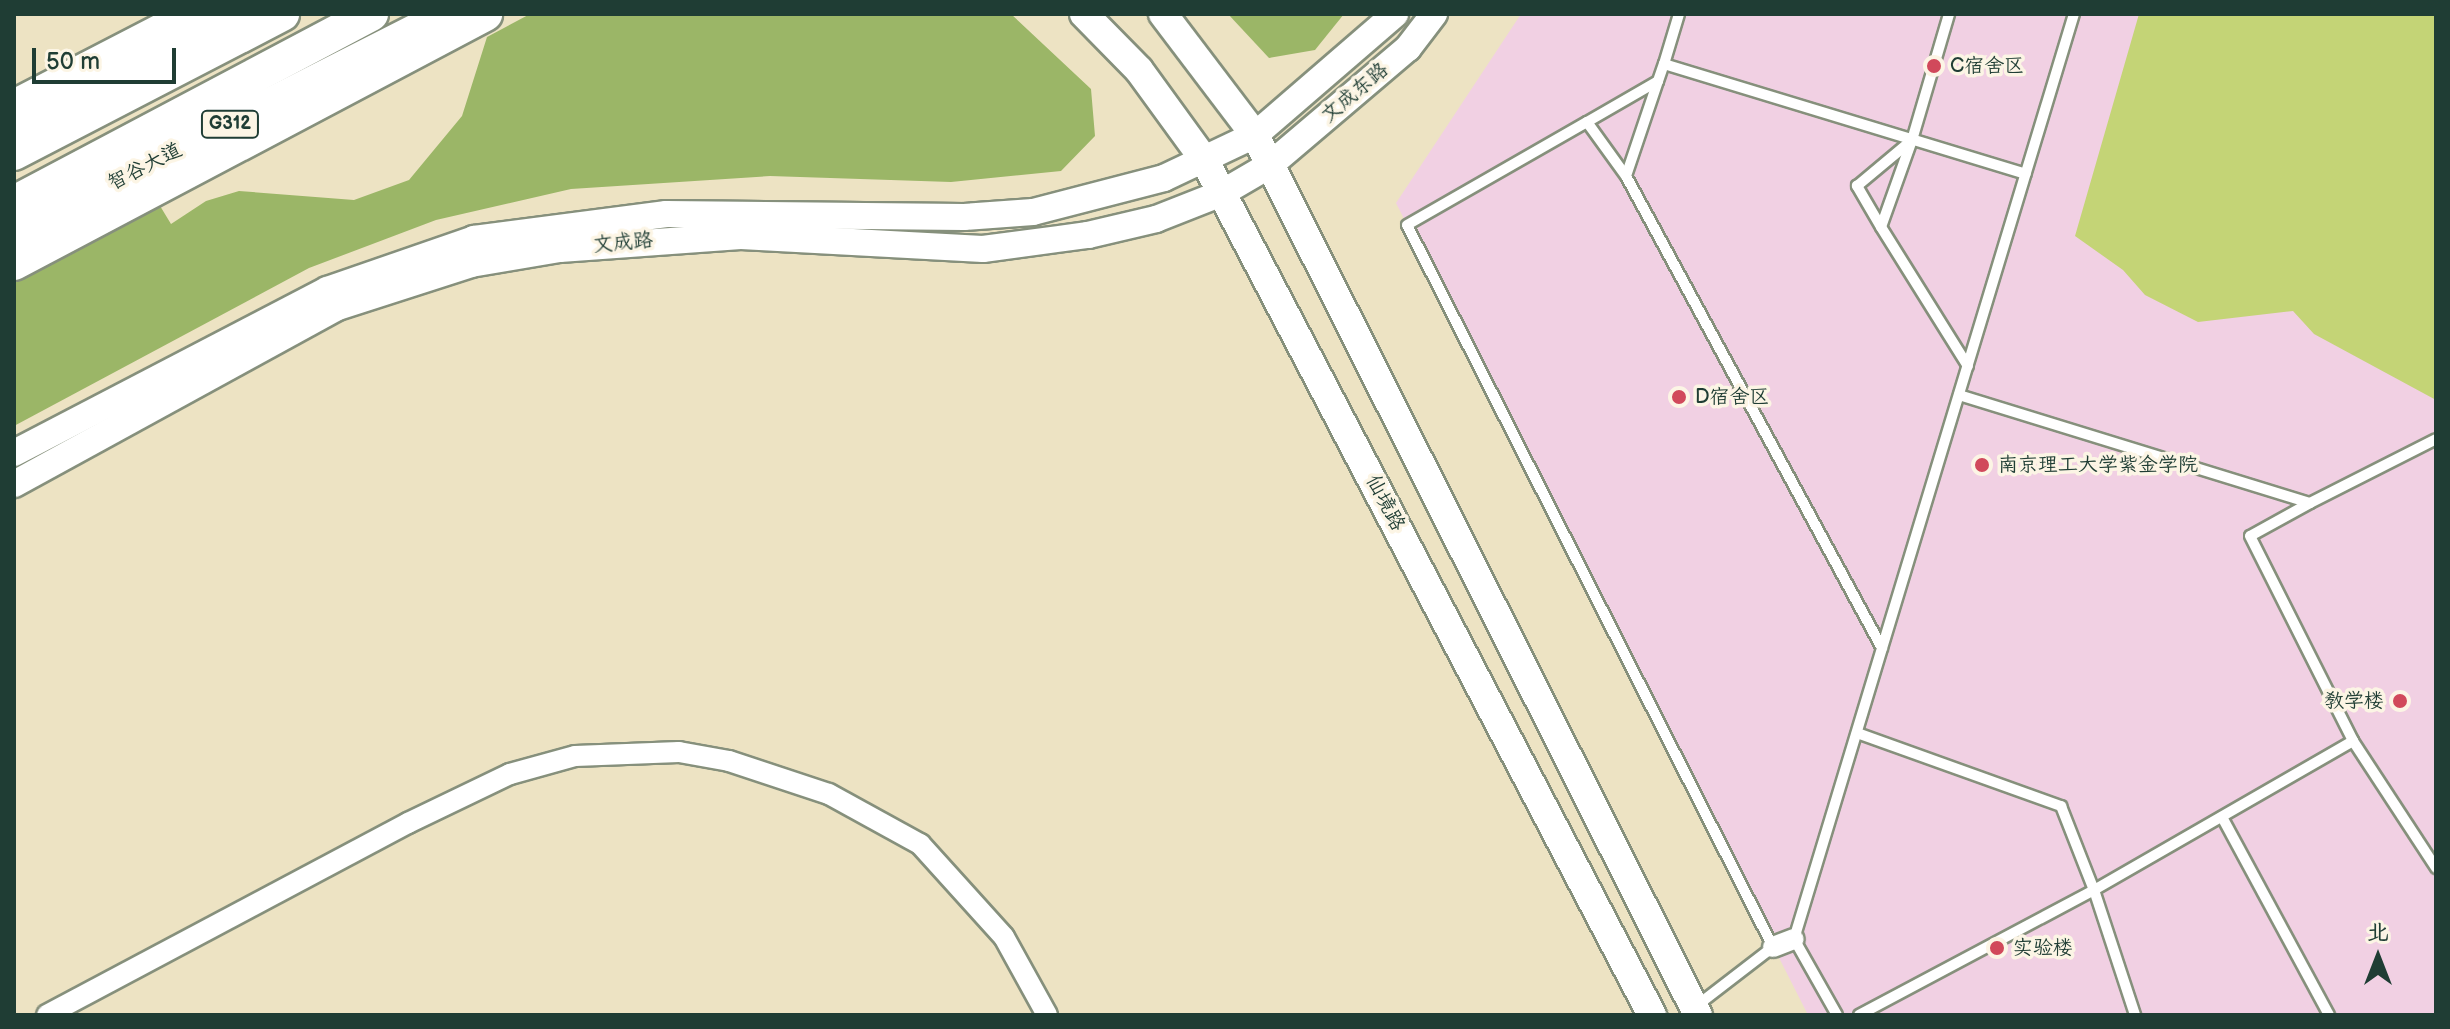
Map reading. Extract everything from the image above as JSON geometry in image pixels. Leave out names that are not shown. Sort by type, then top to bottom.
[{"type":"highway","points":[[14,107],[132,43],[194,14]]},
{"type":"highway","points":[[14,153],[282,14]]},
{"type":"highway","name":"智谷大道","points":[[14,203],[371,14]]},
{"type":"highway","points":[[14,263],[485,14]]},
{"type":"main road","points":[[14,128],[228,14]]},
{"type":"main road","name":"智谷大道","points":[[14,234],[447,14]]},
{"type":"main road","name":"仙境路","points":[[1084,14],[1139,70],[1205,161],[1652,1015]]},
{"type":"main road","points":[[1163,14],[1255,135],[1690,1012]]},
{"type":"street","name":"文成东路","points":[[1255,135],[1395,14]]},
{"type":"street","name":"文成东路","points":[[1270,165],[1408,48],[1434,14]]},
{"type":"street","name":"文成路","points":[[14,453],[327,290],[474,239],[666,214],[964,217],[1033,212],[1098,199],[1205,161],[1255,135]]},
{"type":"street","name":"文成路","points":[[14,484],[335,308],[471,264],[560,249],[741,236],[983,249],[1115,228],[1222,193],[1270,165]]},
{"type":"street","points":[[47,1015],[408,823],[510,774],[575,756],[679,752],[729,761],[829,794],[920,844],[1004,937],[1047,1015]]},
{"type":"street","points":[[1773,947],[1794,939]]},
{"type":"lane","points":[[1626,176],[1679,14]]},
{"type":"lane","points":[[1881,227],[1912,140],[1949,14]]},
{"type":"lane","points":[[1837,1015],[1794,939],[2074,14]]},
{"type":"lane","points":[[1664,64],[2026,174]]},
{"type":"lane","points":[[1658,81],[1407,225],[1773,947],[1690,1012]]},
{"type":"lane","points":[[1587,122],[1626,176],[1882,648]]},
{"type":"lane","points":[[1912,140],[1857,186],[1968,366]]},
{"type":"lane","points":[[1959,395],[2310,503]]},
{"type":"lane","points":[[2436,439],[2250,536],[2353,741],[2436,868]]},
{"type":"lane","points":[[1857,733],[2061,806],[2094,890],[2135,1015]]},
{"type":"lane","points":[[1859,1015],[2094,890],[2353,741]]},
{"type":"lane","points":[[2222,817],[2329,1015]]},
{"type":"shaded area","name":"南京理工大学紫金学院","points":[[1521,14],[2436,14],[2436,1015],[1808,1015],[1396,203]]},
{"type":"green space","points":[[530,14],[1011,14],[1091,89],[1095,136],[1061,171],[951,182],[770,176],[571,189],[436,220],[309,268],[14,426],[14,276],[151,191],[171,224],[206,201],[239,191],[354,200],[409,180],[462,116],[487,37]]},
{"type":"green space","points":[[1228,14],[1344,14],[1315,50],[1269,58]]},
{"type":"green space","points":[[2139,14],[2436,14],[2436,400],[2314,334],[2293,311],[2198,322],[2145,295],[2123,270],[2075,236]]},
{"type":"place","name":"C宿舍区","points":[[1934,66]]},
{"type":"place","name":"D宿舍区","points":[[1679,397]]},
{"type":"place","name":"南京理工大学紫金学院","points":[[1982,465]]},
{"type":"place","name":"教学楼","points":[[2400,701]]},
{"type":"place","name":"实验楼","points":[[1997,948]]}]
